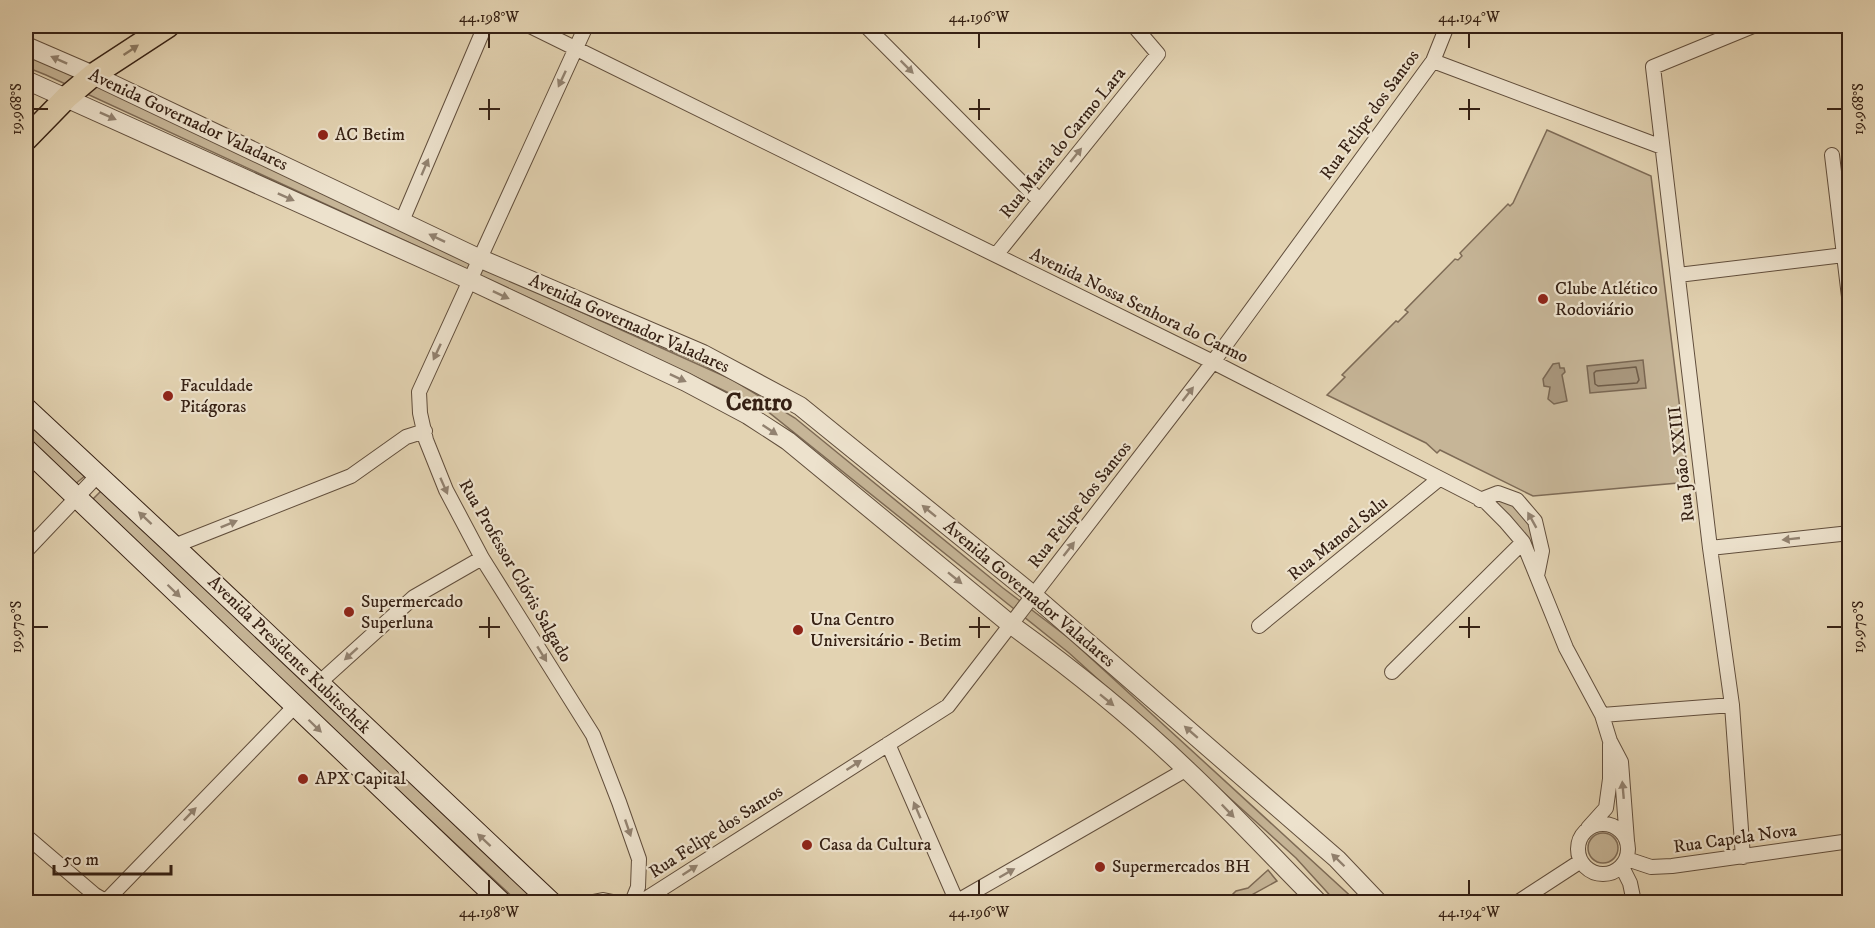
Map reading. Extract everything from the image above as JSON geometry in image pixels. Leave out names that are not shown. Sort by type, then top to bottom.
[{"type":"main road","points":[[26,139],[67,97],[93,75],[168,26]]},
{"type":"main road","name":"Avenida Presidente Kubitschek","points":[[26,408],[551,903]]},
{"type":"main road","name":"Avenida Presidente Kubitschek","points":[[26,449],[501,903]]},
{"type":"street","points":[[402,221],[485,26]]},
{"type":"street","name":"Avenida Nossa Senhora do Carmo","points":[[530,26],[577,47],[1213,362],[1480,500],[1505,521],[1523,542],[1566,648],[1602,715],[1610,741],[1621,762],[1627,841]]},
{"type":"street","name":"Rua Professor Clóvis Salgado","points":[[586,26],[419,392],[420,412],[428,449],[446,490],[482,558],[593,735],[620,802],[639,859],[638,887],[632,903]]},
{"type":"street","points":[[866,26],[1039,200]]},
{"type":"street","name":"Rua Maria do Carmo Lara","points":[[996,255],[1158,54],[1134,26]]},
{"type":"street","name":"Rua Felipe dos Santos","points":[[641,903],[948,706],[1213,362],[1433,61],[1447,26]]},
{"type":"street","name":"Rua João XXIII","points":[[1743,857],[1732,705],[1710,548],[1653,67],[1753,26]]},
{"type":"street","name":"Avenida Governador Valadares","points":[[26,46],[93,75],[480,258],[703,354],[800,406],[1033,595],[1338,859],[1378,903]]},
{"type":"street","points":[[1433,61],[1662,147]]},
{"type":"street","name":"Avenida Governador Valadares","points":[[26,80],[470,280],[720,399],[748,415],[788,441],[1010,624],[1041,646],[1133,721],[1187,769],[1318,903]]},
{"type":"street","points":[[1832,155],[1850,305]]},
{"type":"street","points":[[1678,275],[1844,255]]},
{"type":"street","points":[[174,546],[351,476],[406,437],[425,431]]},
{"type":"street","points":[[26,551],[99,475]]},
{"type":"street","name":"Rua Manoel Salu","points":[[1259,626],[1439,479]]},
{"type":"street","points":[[1480,500],[1497,493],[1517,500],[1536,521],[1542,551],[1537,576]]},
{"type":"street","points":[[1710,548],[1850,533]]},
{"type":"street","points":[[1392,672],[1523,542]]},
{"type":"street","points":[[319,683],[414,597],[482,558]]},
{"type":"street","points":[[1602,715],[1732,705]]},
{"type":"street","points":[[26,836],[106,902],[295,706]]},
{"type":"street","name":"Avenida Nossa Senhora do Carmo","points":[[1587,830],[1606,808],[1610,779],[1610,741]]},
{"type":"street","points":[[888,744],[956,902],[1187,769]]},
{"type":"street","points":[[1625,863],[1613,873],[1599,874],[1587,869],[1581,861],[1578,850],[1579,843],[1587,830],[1602,824],[1610,825],[1623,834],[1629,850],[1625,863],[1634,903]]},
{"type":"street","name":"Rua Capela Nova","points":[[1625,863],[1651,867],[1850,842]]},
{"type":"street","points":[[1518,903],[1581,861]]},
{"type":"street","points":[[593,903],[603,900],[613,903]]},
{"type":"shaded area","points":[[26,55],[165,116],[443,250],[733,380],[795,418],[1003,588],[1070,639],[1357,902],[1336,902],[1296,858],[1069,653],[767,411],[544,305],[26,67]]},
{"type":"shaded area","name":"Clube Atlético Rodoviário","points":[[1547,130],[1651,176],[1689,482],[1533,496],[1440,450],[1437,453],[1426,443],[1327,395],[1345,377],[1342,375],[1408,312],[1405,310],[1455,259],[1458,260],[1462,256],[1460,253],[1508,204],[1510,206],[1513,203]]},
{"type":"shaded area","points":[[26,419],[86,475],[74,485],[26,438]]},
{"type":"shaded area","points":[[102,490],[534,896],[531,902],[518,902],[89,503]]},
{"type":"shaded area","points":[[1493,500],[1514,502],[1533,530],[1534,550]]},
{"type":"shaded area","points":[[1603,833],[1614,837],[1618,848],[1614,859],[1603,863],[1592,859],[1588,848],[1592,837]]},
{"type":"shaded area","points":[[1268,870],[1277,881],[1239,902],[1225,902],[1236,891],[1248,888]]},
{"type":"water","points":[[1643,360],[1646,388],[1590,393],[1587,366]]},
{"type":"water","points":[[1559,363],[1560,368],[1564,368],[1565,372],[1562,375],[1567,401],[1554,404],[1548,399],[1550,387],[1544,386],[1543,379],[1553,364]]},
{"type":"place","name":"AC Betim","points":[[323,135]]},
{"type":"place","name":"Clube Atlético Rodoviário","points":[[1543,299]]},
{"type":"place","name":"Faculdade Pitágoras","points":[[168,396]]},
{"type":"place","name":"Supermercado Superluna","points":[[349,612]]},
{"type":"place","name":"Una Centro Universitário - Betim","points":[[798,630]]},
{"type":"place","name":"APX Capital","points":[[303,779]]},
{"type":"place","name":"Casa da Cultura","points":[[807,845]]},
{"type":"place","name":"Supermercados BH","points":[[1100,867]]},
{"type":"district","name":"Centro","points":[[759,403]]}]
